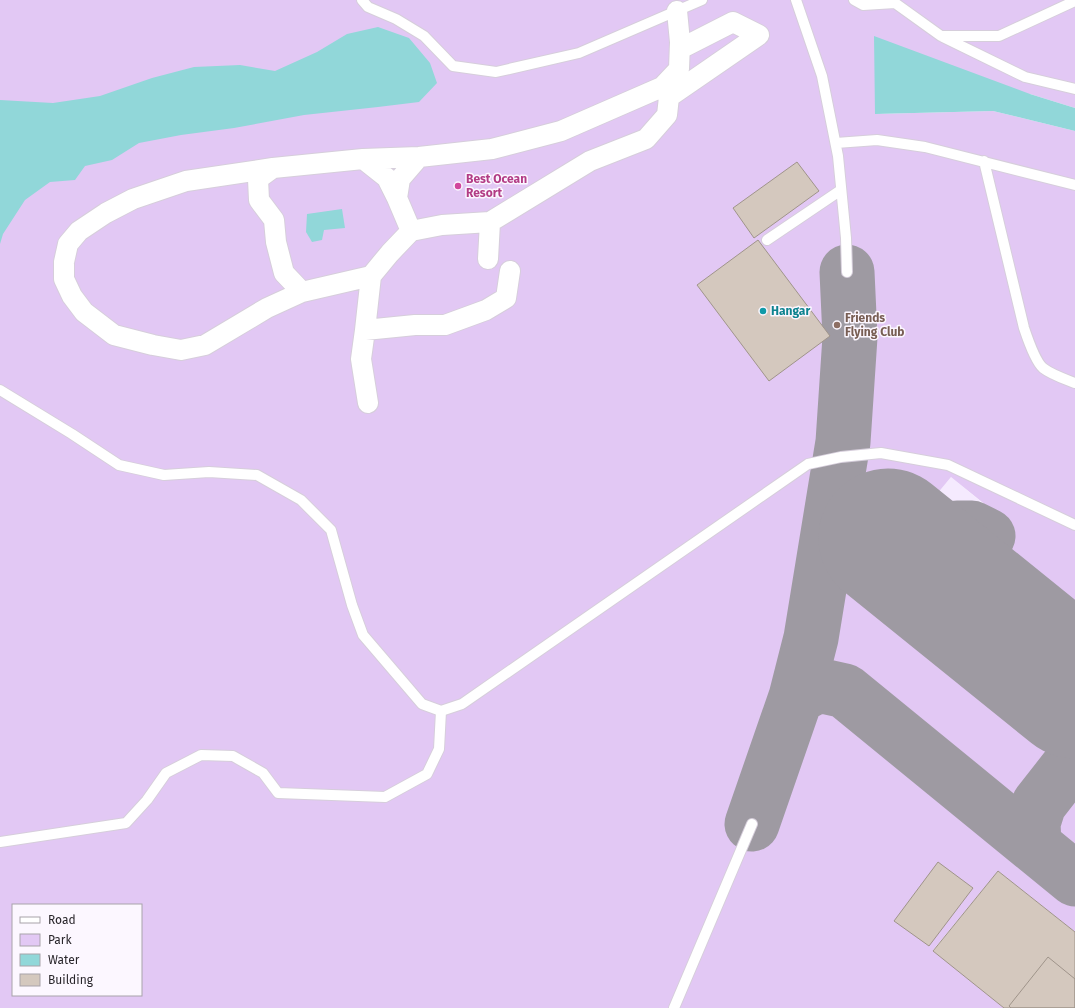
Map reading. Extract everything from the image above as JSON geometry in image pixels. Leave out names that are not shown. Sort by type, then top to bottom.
[{"type":"street","points":[[368,403],[361,359],[371,276],[390,252],[411,231],[442,225],[490,222],[590,161],[646,139],[666,115],[666,92],[679,69],[680,49],[677,11]]},
{"type":"street","points":[[371,276],[302,292],[267,308],[205,345],[181,350],[153,345],[114,335],[84,312],[72,296],[64,279],[64,262],[68,244],[79,231],[106,213],[133,199],[186,181],[273,168],[363,159],[419,157],[492,149],[561,131],[666,92],[759,35],[733,22],[680,49]]},
{"type":"street","points":[[397,198],[400,179],[419,157]]},
{"type":"street","points":[[363,159],[387,178],[411,231]]},
{"type":"street","points":[[273,168],[258,179],[259,200],[274,220],[276,242],[284,273],[302,292]]},
{"type":"street","points":[[488,259],[490,222]]},
{"type":"street","points":[[365,330],[415,325],[445,325],[486,310],[506,298],[510,272]]},
{"type":"lane","points":[[362,0],[368,7],[396,19],[424,36],[454,66],[496,72],[579,53],[702,0]]},
{"type":"lane","points":[[796,0],[822,76],[836,143],[847,272]]},
{"type":"lane","points":[[854,0],[863,5],[895,3],[941,36],[1025,77],[1075,89]]},
{"type":"lane","points":[[941,36],[999,36],[1075,1]]},
{"type":"lane","points":[[836,143],[877,140],[925,148],[1075,184]]},
{"type":"lane","points":[[984,161],[1024,328],[1042,367],[1075,383]]},
{"type":"lane","points":[[767,240],[841,190]]},
{"type":"lane","points":[[0,390],[119,465],[164,475],[210,472],[257,475],[301,500],[331,530],[352,605],[364,635],[422,704],[441,711],[462,704],[808,464],[841,456],[881,453],[948,465],[1075,525]]},
{"type":"lane","points":[[0,842],[126,823],[147,800],[166,773],[201,755],[232,756],[263,774],[278,793],[385,797],[427,774],[439,749],[441,711]]},
{"type":"lane","points":[[674,1008],[752,824]]},
{"type":"shaded area","points":[[772,0],[824,0],[828,9],[851,91],[866,185],[872,308],[866,438],[857,494],[895,523],[906,509],[1075,646],[1075,778],[1064,791],[1064,812],[1075,822],[1075,932],[999,871],[933,951],[925,964],[879,925],[970,809],[834,699],[816,703],[770,831],[731,817],[790,643],[822,440],[833,334],[813,307],[829,294],[822,195],[805,103]],"holes":[[[851,529],[875,548],[864,561],[1067,725],[1066,746],[1037,782],[1008,785],[990,769],[978,784],[829,660],[847,561]]]},
{"type":"shaded area","points":[[951,477],[1008,524],[975,563],[918,517]]},
{"type":"green space","points":[[0,0],[1075,0],[1075,108],[1030,94],[875,114],[993,111],[1075,131],[1075,646],[906,509],[864,561],[1075,732],[1075,932],[998,871],[933,950],[1004,1008],[0,1008]],"holes":[[[951,477],[1008,523],[975,563],[918,517]]]},
{"type":"water","points":[[378,27],[409,38],[430,63],[437,83],[419,102],[304,115],[139,143],[112,160],[85,166],[75,180],[50,182],[25,200],[3,234],[0,244],[0,100],[53,103],[100,96],[152,78],[194,67],[240,65],[275,71],[317,52],[347,34]]},
{"type":"water","points":[[874,36],[1030,94],[1075,108],[1075,131],[993,111],[875,114]]},
{"type":"water","points":[[342,209],[345,228],[324,230],[322,240],[312,242],[306,232],[307,214]]},
{"type":"building","points":[[797,162],[819,191],[754,238],[733,208]]},
{"type":"building","name":"Hangar","points":[[758,240],[830,336],[769,381],[697,285]]},
{"type":"building","points":[[938,862],[973,888],[929,946],[894,921]]},
{"type":"building","points":[[998,871],[1075,932],[1075,1008],[1004,1008],[933,951]]},
{"type":"building","points":[[1048,957],[1075,979],[1075,1008],[1011,1008],[1009,1006]]},
{"type":"taxiway","points":[[796,697],[811,638],[843,442],[850,337],[847,272]]},
{"type":"taxiway","points":[[941,550],[957,528],[972,528],[988,536]]},
{"type":"taxiway","points":[[901,548],[926,553],[941,550],[941,568],[950,588]]},
{"type":"taxiway","points":[[752,824],[796,697],[818,685],[845,691],[1075,879]]},
{"type":"taxiway","points":[[1034,845],[1033,823],[1039,804],[1075,758]]},
{"type":"runway","points":[[888,538],[1075,689]]},
{"type":"place","name":"Best Ocean Resort","points":[[458,186]]},
{"type":"place","name":"Hangar","points":[[763,311]]},
{"type":"place","name":"Friends Flying Club","points":[[837,325]]}]
